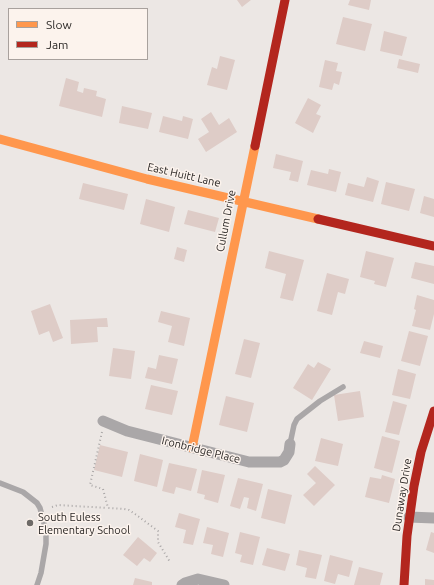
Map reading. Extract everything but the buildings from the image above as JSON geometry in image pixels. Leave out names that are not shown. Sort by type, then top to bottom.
[{"type":"street","name":"Cullum Drive","points":[[192,448],[242,201],[285,0]]},
{"type":"street","name":"East Huitt Lane","points":[[0,139],[147,179],[434,246]]},
{"type":"street","name":"Dunaway Drive","points":[[404,585],[414,486],[421,452],[434,411]]},
{"type":"street","name":"Ironbridge Place","points":[[103,425],[249,462],[280,462],[284,460],[289,452],[290,444]]},
{"type":"street","points":[[410,517],[434,518]]},
{"type":"street","points":[[182,585],[198,579],[224,585]]},
{"type":"lane","points":[[290,444],[294,425],[297,419],[320,401],[343,387]]},
{"type":"lane","points":[[0,483],[23,492],[37,503],[40,508],[46,531],[46,544],[41,573],[37,585]]},
{"type":"path","points":[[103,425],[90,485],[103,489],[107,508]]},
{"type":"path","points":[[52,507],[58,505],[129,510],[158,531],[158,542],[170,562]]},
{"type":"traffic: slow","points":[[0,139],[147,179],[318,219]]},
{"type":"traffic: slow","points":[[192,448],[255,146]]},
{"type":"traffic: jam","points":[[255,146],[285,0]]},
{"type":"traffic: jam","points":[[318,219],[434,246]]},
{"type":"traffic: jam","points":[[404,585],[407,536],[414,486],[421,452],[434,411]]},
{"type":"place","name":"South Euless Elementary School","points":[[30,523]]}]
